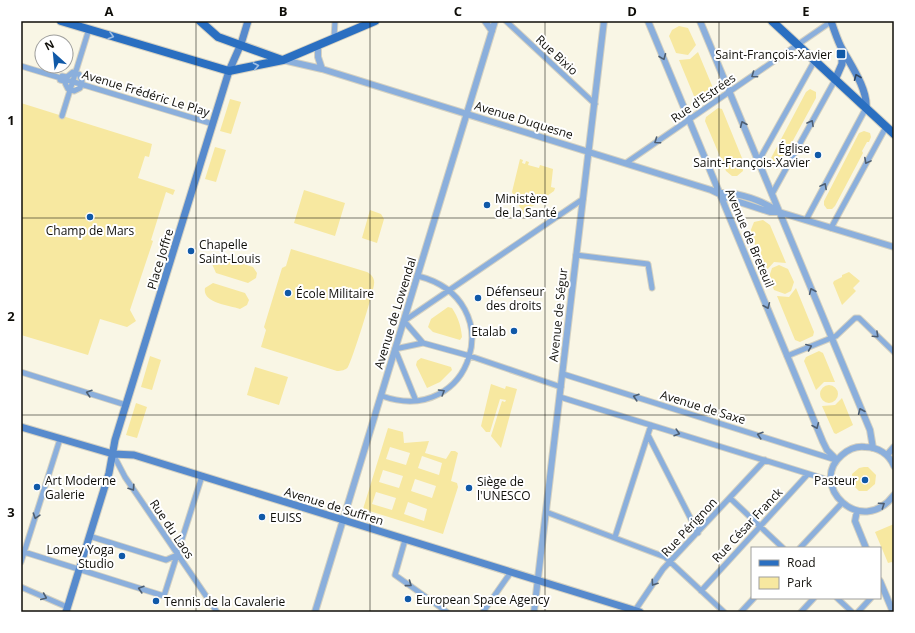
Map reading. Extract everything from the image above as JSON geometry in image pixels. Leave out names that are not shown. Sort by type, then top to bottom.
[{"type":"main road","points":[[60,21],[229,71],[283,60],[375,21]]},
{"type":"main road","points":[[200,21],[218,37],[283,60]]},
{"type":"main road","name":"Place Joffre","points":[[67,609],[113,454],[115,440],[229,71],[241,44],[248,21]]},
{"type":"main road","points":[[772,21],[894,134]]},
{"type":"main road","points":[[831,21],[842,48],[856,73],[866,101],[866,108]]},
{"type":"main road","points":[[835,80],[842,64],[842,48]]},
{"type":"main road","name":"Avenue de Suffren","points":[[21,427],[113,454],[134,455],[538,580],[636,612]]},
{"type":"street","points":[[334,38],[335,21]]},
{"type":"street","points":[[485,21],[492,31]]},
{"type":"street","name":"Avenue de Lowendal","points":[[315,612],[495,21]]},
{"type":"street","name":"Rue Bixio","points":[[506,21],[595,104]]},
{"type":"street","name":"Avenue de Ségur","points":[[534,612],[604,21]]},
{"type":"street","name":"Avenue de Breteuil","points":[[648,21],[823,442],[827,450],[837,460]]},
{"type":"street","points":[[700,21],[870,430],[873,448]]},
{"type":"street","name":"Rue d'Estrées","points":[[626,163],[831,21]]},
{"type":"street","points":[[62,116],[89,30]]},
{"type":"street","points":[[318,45],[318,58],[322,69]]},
{"type":"street","name":"Avenue Duquesne","points":[[283,60],[322,69],[626,163],[720,193],[730,199],[770,212],[779,212],[894,247]]},
{"type":"street","points":[[758,162],[814,60]]},
{"type":"street","points":[[21,65],[67,77],[73,72],[76,73]]},
{"type":"street","points":[[21,65],[64,81],[68,89],[74,91],[80,88],[82,81],[79,74],[76,73]]},
{"type":"street","name":"Avenue Frédéric Le Play","points":[[21,65],[213,124]]},
{"type":"street","points":[[772,194],[835,80]]},
{"type":"street","points":[[806,220],[866,108]]},
{"type":"street","points":[[831,228],[886,127]]},
{"type":"street","points":[[423,343],[404,321],[583,199]]},
{"type":"street","points":[[576,255],[648,264],[652,288]]},
{"type":"street","points":[[382,396],[405,402],[416,402],[439,394],[449,388],[459,377],[470,356],[472,331],[463,306],[450,291],[432,280],[418,276]]},
{"type":"street","points":[[787,356],[831,338],[838,334],[855,318],[859,318],[894,352]]},
{"type":"street","points":[[413,346],[416,335]]},
{"type":"street","points":[[416,402],[395,349],[423,343],[470,356],[561,387]]},
{"type":"street","points":[[21,372],[126,405]]},
{"type":"street","name":"Avenue de Saxe","points":[[563,374],[837,460]]},
{"type":"street","points":[[560,397],[765,460],[832,483]]},
{"type":"street","points":[[614,537],[651,426]]},
{"type":"street","points":[[648,435],[698,533]]},
{"type":"street","points":[[21,562],[60,439]]},
{"type":"street","points":[[815,452],[821,449],[823,442]]},
{"type":"street","points":[[886,455],[894,447]]},
{"type":"street","points":[[894,466],[886,455],[873,448],[855,448],[837,460],[832,471],[832,483],[835,494],[842,503],[857,511],[866,511],[879,508],[894,494]]},
{"type":"street","name":"Rue du Laos","points":[[113,454],[125,477],[217,612]]},
{"type":"street","name":"Rue Pérignon","points":[[636,612],[670,562],[765,460]]},
{"type":"street","name":"Rue César Franck","points":[[701,590],[808,474]]},
{"type":"street","points":[[24,552],[164,596],[202,476]]},
{"type":"street","points":[[730,498],[782,547]]},
{"type":"street","points":[[801,547],[842,503]]},
{"type":"street","points":[[857,511],[855,521],[864,546]]},
{"type":"street","points":[[546,512],[665,557],[724,612]]},
{"type":"street","points":[[89,536],[166,560],[177,555]]},
{"type":"street","points":[[405,540],[395,575],[447,612]]},
{"type":"street","points":[[483,612],[511,572]]},
{"type":"street","points":[[881,585],[893,612]]},
{"type":"street","points":[[21,587],[67,609]]},
{"type":"street","points":[[741,612],[753,599]]},
{"type":"street","points":[[800,612],[813,599]]},
{"type":"street","points":[[838,599],[852,612]]},
{"type":"street","points":[[858,612],[870,599]]},
{"type":"green space","points":[[679,26],[688,28],[696,45],[688,55],[676,53],[669,36],[672,30]]},
{"type":"green space","points":[[698,52],[713,88],[712,94],[700,102],[696,101],[679,60],[690,59]]},
{"type":"green space","points":[[810,89],[816,92],[816,98],[777,170],[771,158],[806,92]]},
{"type":"green space","points":[[230,99],[241,102],[231,134],[220,131]]},
{"type":"green space","name":"Champ de Mars","points":[[21,103],[152,144],[149,157],[145,156],[138,178],[175,190],[173,195],[166,192],[151,240],[153,241],[130,310],[136,321],[127,327],[100,319],[88,355],[21,335]]},
{"type":"green space","points":[[718,108],[722,109],[744,163],[742,164],[743,171],[737,176],[732,176],[726,171],[705,121],[706,117]]},
{"type":"green space","points":[[864,131],[870,133],[871,137],[869,142],[867,142],[862,151],[863,153],[835,206],[832,209],[827,209],[824,205],[824,201],[859,133]]},
{"type":"green space","points":[[215,147],[226,150],[216,182],[205,179]]},
{"type":"green space","points":[[520,159],[523,160],[522,163],[525,164],[526,161],[529,162],[528,165],[539,168],[540,165],[553,169],[551,187],[555,188],[554,191],[523,213],[512,192]]},
{"type":"green space","points":[[304,190],[345,203],[335,236],[294,223]]},
{"type":"green space","points":[[370,210],[381,214],[384,219],[377,243],[362,238]]},
{"type":"green space","points":[[763,220],[770,225],[786,263],[774,262],[766,271],[750,232],[754,222]]},
{"type":"green space","points":[[291,249],[367,272],[373,278],[373,289],[362,326],[350,362],[345,370],[337,371],[261,347],[266,330],[264,327],[282,268],[286,266]]},
{"type":"green space","points":[[221,257],[253,267],[257,273],[256,278],[248,283],[216,273],[212,264],[215,260]]},
{"type":"green space","points":[[779,265],[788,269],[794,282],[791,291],[785,294],[774,290],[769,277],[772,268]]},
{"type":"green space","points":[[849,272],[860,281],[853,288],[856,291],[842,305],[833,283],[842,277],[842,275]]},
{"type":"green space","points":[[213,283],[245,293],[249,300],[247,305],[240,309],[223,305],[212,300],[205,293],[205,288]]},
{"type":"green space","points":[[796,288],[814,332],[813,336],[800,342],[795,340],[777,296],[789,297]]},
{"type":"green space","points":[[448,307],[452,308],[459,322],[462,337],[460,340],[433,332],[428,327],[431,319]]},
{"type":"green space","points":[[819,351],[823,353],[835,382],[824,382],[816,390],[804,361],[806,357]]},
{"type":"green space","points":[[150,356],[161,360],[152,390],[141,387]]},
{"type":"green space","points":[[421,358],[451,367],[452,370],[440,382],[427,388],[416,365],[417,361]]},
{"type":"green space","points":[[255,367],[288,377],[279,405],[247,395]]},
{"type":"green space","points":[[491,384],[505,389],[506,386],[517,389],[501,448],[491,436],[502,401],[505,402],[506,400],[500,399],[490,432],[486,432],[481,426]]},
{"type":"green space","points":[[825,385],[833,385],[838,390],[836,401],[833,403],[825,403],[820,398],[820,390]]},
{"type":"green space","points":[[842,398],[853,425],[836,434],[834,433],[822,406],[835,405]]},
{"type":"green space","points":[[136,403],[147,407],[137,438],[126,435]]},
{"type":"green space","points":[[388,428],[403,432],[404,443],[429,441],[425,453],[446,459],[451,451],[458,453],[451,481],[457,483],[458,487],[443,534],[363,509]],"holes":[[[390,447],[410,453],[406,465],[386,459]],[[422,456],[442,463],[439,475],[418,468]],[[383,470],[403,476],[399,488],[379,482]],[[415,479],[436,486],[432,498],[411,491]],[[376,492],[396,498],[392,510],[372,504]],[[408,502],[427,509],[424,521],[404,514]]]},
{"type":"green space","points":[[868,467],[876,475],[875,484],[867,491],[859,491],[853,485],[852,474],[859,468]]},
{"type":"green space","points":[[894,524],[894,566],[892,562],[888,563],[875,532]]},
{"type":"place","name":"Saint-François-Xavier","points":[[841,54]]},
{"type":"place","name":"Église Saint-François-Xavier","points":[[818,155]]},
{"type":"place","name":"Ministère de la Santé","points":[[487,205]]},
{"type":"place","name":"Champ de Mars","points":[[90,217]]},
{"type":"place","name":"Chapelle Saint-Louis","points":[[191,251]]},
{"type":"place","name":"École Militaire","points":[[288,293]]},
{"type":"place","name":"Défenseur des droits","points":[[478,298]]},
{"type":"place","name":"Etalab","points":[[514,331]]},
{"type":"place","name":"Pasteur","points":[[865,480]]},
{"type":"place","name":"Art Moderne Galerie","points":[[37,487]]},
{"type":"place","name":"Siège de l'UNESCO","points":[[469,488]]},
{"type":"place","name":"EUISS","points":[[262,517]]},
{"type":"place","name":"Lomey Yoga Studio","points":[[122,556]]},
{"type":"place","name":"European Space Agency","points":[[408,599]]},
{"type":"place","name":"Tennis de la Cavalerie","points":[[156,601]]}]
